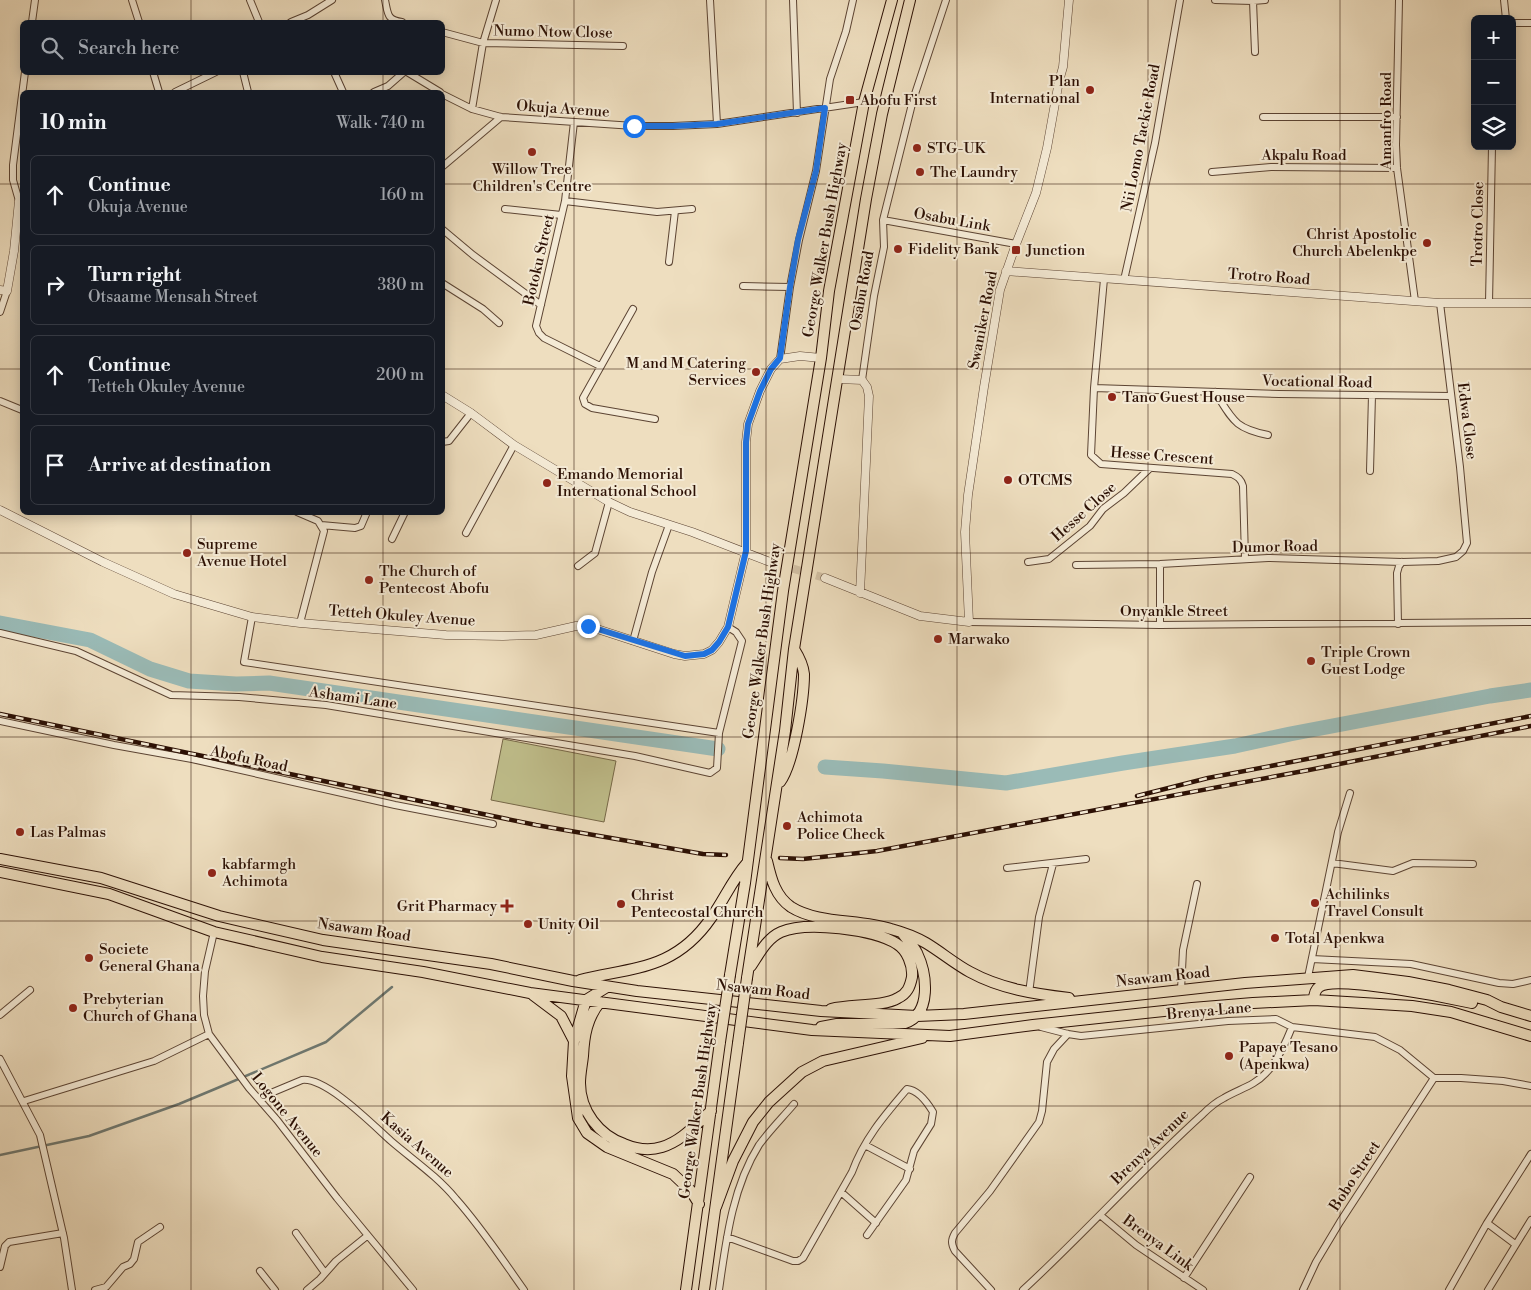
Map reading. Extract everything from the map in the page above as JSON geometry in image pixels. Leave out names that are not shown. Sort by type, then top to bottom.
[{"type":"highway","name":"George Walker Bush Highway","points":[[686,1290],[747,863],[783,591],[821,358],[829,291],[864,102],[892,0]]},
{"type":"highway","points":[[704,1290],[776,787],[784,777],[788,767],[800,708],[804,674],[802,661],[794,649],[866,199],[882,114],[910,0]]},
{"type":"highway","points":[[766,855],[771,880],[778,895],[790,906],[812,916],[875,924],[902,933],[924,942],[972,973],[1008,988],[1029,993],[1086,1000]]},
{"type":"highway","name":"Nsawam Road","points":[[0,859],[101,878],[219,916],[272,930],[323,940],[482,963],[608,987],[820,1011],[917,1016],[988,1012],[1308,977],[1353,975],[1408,982],[1448,990],[1487,1000],[1501,1007],[1531,1016]]},
{"type":"highway","points":[[573,981],[657,963],[688,944],[710,919],[736,876],[747,863]]},
{"type":"highway","points":[[0,872],[109,894],[214,932],[322,957],[423,972],[530,993],[812,1030],[930,1036],[964,1034],[1033,1024],[1228,1005],[1314,1000],[1412,1006],[1451,1012],[1531,1036]]},
{"type":"highway","points":[[214,932],[219,916]]},
{"type":"highway","points":[[748,973],[769,940],[781,932],[794,929],[814,927],[846,929],[885,938],[897,944],[904,951],[910,963],[912,975],[910,988],[904,995],[896,1000],[844,1005],[820,1011]]},
{"type":"highway","points":[[812,1030],[837,1024],[905,1023],[917,1016],[924,1001],[923,975],[917,951],[902,933]]},
{"type":"highway","points":[[1314,1000],[1318,987],[1324,984],[1344,984],[1408,990],[1486,1006],[1501,1007]]},
{"type":"highway","points":[[608,987],[586,1000],[574,1041],[572,1076],[578,1118],[587,1133],[607,1147],[673,1174],[691,1191],[699,1204]]},
{"type":"highway","points":[[530,993],[545,1002],[561,1016],[574,1041]]},
{"type":"highway","points":[[600,1002],[590,1019],[584,1036],[580,1085],[584,1107],[596,1127],[614,1141],[635,1148],[660,1148],[687,1133],[711,1111]]},
{"type":"highway","points":[[716,1207],[734,1161],[753,1122],[769,1102],[802,1072],[823,1062],[861,1051],[909,1043],[930,1036]]},
{"type":"street","points":[[32,20],[35,0]]},
{"type":"street","points":[[132,0],[138,20]]},
{"type":"street","points":[[250,0],[258,20]]},
{"type":"street","points":[[296,20],[308,15],[332,0]]},
{"type":"street","points":[[384,0],[388,15],[392,20]]},
{"type":"street","points":[[472,109],[483,43],[496,0]]},
{"type":"street","points":[[710,0],[717,124]]},
{"type":"street","points":[[793,0],[797,113]]},
{"type":"street","points":[[821,358],[800,356],[780,358],[798,240],[816,171],[830,80],[846,31],[853,0]]},
{"type":"street","name":"Osabu Road","points":[[860,593],[869,396],[868,387],[862,380],[874,296],[884,247],[883,220],[914,100],[946,0]]},
{"type":"street","name":"Swaniker Road","points":[[969,622],[965,532],[968,495],[984,387],[1000,290],[1036,194],[1048,148],[1063,67],[1069,0]]},
{"type":"street","name":"Nii Lomo Tackie Road","points":[[1124,280],[1154,143],[1180,0]]},
{"type":"street","points":[[1215,0],[1252,2],[1266,0]]},
{"type":"street","name":"Amanfro Road","points":[[1399,0],[1397,168],[1416,301]]},
{"type":"street","points":[[1504,0],[1506,15]]},
{"type":"street","points":[[1252,2],[1255,52]]},
{"type":"street","points":[[308,15],[311,20]]},
{"type":"street","points":[[1516,23],[1531,23]]},
{"type":"street","name":"Numo Ntow Close","points":[[445,33],[483,43],[624,46]]},
{"type":"street","points":[[23,90],[25,75]]},
{"type":"street","points":[[154,75],[158,90]]},
{"type":"street","points":[[179,90],[210,75]]},
{"type":"street","points":[[244,75],[248,90]]},
{"type":"street","points":[[335,75],[342,90]]},
{"type":"street","name":"Okuja Avenue","points":[[379,90],[388,86],[401,75]]},
{"type":"street","name":"Okuja Avenue","points":[[410,75],[436,90]]},
{"type":"street","name":"Okuja Avenue","points":[[445,95],[472,109],[501,117],[673,126],[717,124],[864,102]]},
{"type":"street","points":[[20,110],[12,172],[20,197]]},
{"type":"street","points":[[445,164],[501,117]]},
{"type":"street","points":[[1264,117],[1397,117]]},
{"type":"street","name":"Botoku Street","points":[[574,122],[565,201],[536,326],[538,333],[544,338],[600,366]]},
{"type":"street","name":"Trotro Close","points":[[1489,303],[1492,150]]},
{"type":"street","name":"Akpalu Road","points":[[1212,172],[1271,167],[1397,168]]},
{"type":"street","points":[[565,201],[657,212],[692,210]]},
{"type":"street","points":[[0,312],[3,291],[14,251],[20,207]]},
{"type":"street","points":[[505,209],[561,216]]},
{"type":"street","points":[[669,262],[675,211]]},
{"type":"street","name":"Osabu Link","points":[[883,220],[1016,244]]},
{"type":"street","points":[[445,232],[541,305]]},
{"type":"street","name":"Trotro Road","points":[[1006,271],[1440,303],[1531,303]]},
{"type":"street","name":"Hesse Crescent","points":[[1104,279],[1094,388],[1092,457],[1101,464],[1232,474],[1238,477],[1243,486],[1245,558]]},
{"type":"street","points":[[445,285],[499,322]]},
{"type":"street","points":[[743,286],[790,287]]},
{"type":"street","name":"Edwa Close","points":[[1440,303],[1467,543]]},
{"type":"street","points":[[633,309],[583,398],[585,404],[592,408],[655,419]]},
{"type":"street","name":"Tetteh Okuley Avenue","points":[[0,510],[103,562],[174,594],[252,617],[300,623],[446,635],[536,635],[576,626],[588,626],[674,654],[696,656],[712,650],[728,627],[746,551],[746,442],[748,424],[760,391],[771,369],[780,358]]},
{"type":"street","points":[[838,379],[862,380]]},
{"type":"street","name":"Vocational Road","points":[[1094,388],[1451,396]]},
{"type":"street","points":[[1215,392],[1232,420],[1238,425],[1250,431],[1268,435]]},
{"type":"street","points":[[1370,471],[1372,395]]},
{"type":"street","points":[[445,397],[471,413],[514,445],[609,502],[630,512],[746,551],[770,562]]},
{"type":"street","points":[[0,401],[20,409]]},
{"type":"street","points":[[445,442],[449,441],[471,413]]},
{"type":"street","points":[[466,534],[514,445]]},
{"type":"street","name":"Hesse Close","points":[[1028,562],[1050,559],[1090,526],[1103,510],[1150,469]]},
{"type":"street","points":[[578,566],[595,552],[609,502]]},
{"type":"street","points":[[300,623],[324,531],[318,521],[305,515]]},
{"type":"street","points":[[321,525],[355,528],[361,526],[366,515]]},
{"type":"street","points":[[392,539],[404,515]]},
{"type":"street","points":[[633,641],[652,572],[669,525]]},
{"type":"street","name":"Dumor Road","points":[[1076,565],[1160,564],[1245,558],[1352,559],[1402,562],[1438,561],[1456,557],[1463,551],[1467,543]]},
{"type":"street","points":[[1398,624],[1397,573],[1402,562]]},
{"type":"street","points":[[1160,564],[1160,625]]},
{"type":"street","name":"Onyankle Street","points":[[824,578],[920,616],[969,622],[1160,625],[1531,622]]},
{"type":"street","points":[[252,617],[244,662],[719,733],[742,641],[736,632],[728,627]]},
{"type":"street","name":"Ashami Lane","points":[[0,634],[76,651],[171,695],[239,697],[326,705],[635,756],[710,773],[717,768],[719,733]]},
{"type":"street","name":"Abofu Road","points":[[0,722],[192,759],[395,805],[493,824]]},
{"type":"street","points":[[1308,977],[1338,832],[1350,793]]},
{"type":"street","points":[[1007,868],[1086,859]]},
{"type":"street","points":[[1332,863],[1393,871],[1413,863],[1473,864]]},
{"type":"street","points":[[1029,993],[1038,917],[1053,864]]},
{"type":"street","points":[[1181,990],[1182,950],[1197,884]]},
{"type":"street","name":"Logone Avenue","points":[[214,932],[205,971],[203,996],[204,1016],[209,1034],[249,1088],[304,1154],[366,1236],[413,1290]]},
{"type":"street","points":[[1312,959],[1411,964],[1499,983],[1513,984],[1531,980]]},
{"type":"street","points":[[0,1015],[30,990]]},
{"type":"street","name":"Brenya Lane","points":[[1033,1024],[1081,1036],[1276,1018],[1292,1026],[1375,1037],[1400,1050],[1434,1078]]},
{"type":"street","name":"Brenya Avenue","points":[[1023,1290],[1060,1256],[1204,1112],[1225,1097],[1254,1083],[1267,1072],[1279,1055],[1292,1026]]},
{"type":"street","points":[[24,1101],[154,1061],[209,1034]]},
{"type":"street","points":[[991,1290],[955,1252],[951,1245],[955,1233],[980,1203],[1039,1122],[1042,1111],[1046,1062],[1054,1049],[1068,1034]]},
{"type":"street","points":[[0,1059],[40,1134],[63,1233],[73,1284],[72,1290]]},
{"type":"street","points":[[1434,1078],[1503,1080],[1531,1086]]},
{"type":"street","name":"Bobo Street","points":[[1303,1290],[1316,1262],[1340,1222],[1434,1078]]},
{"type":"street","name":"Kasia Avenue","points":[[259,1098],[302,1080],[309,1079],[316,1081],[351,1105],[424,1166],[456,1198],[524,1290]]},
{"type":"street","points":[[727,1237],[793,1261],[803,1258],[841,1192],[876,1124],[907,1089],[912,1090],[927,1103],[932,1112],[930,1124],[914,1151],[906,1180],[867,1235]]},
{"type":"street","points":[[719,1290],[727,1237],[745,1172],[760,1144],[794,1104]]},
{"type":"street","points":[[865,1144],[910,1169]]},
{"type":"street","points":[[1448,1290],[1487,1223],[1531,1154]]},
{"type":"street","points":[[1184,1278],[1250,1177]]},
{"type":"street","points":[[841,1192],[876,1223]]},
{"type":"street","name":"Brenya Link","points":[[1100,1215],[1136,1245],[1203,1290]]},
{"type":"street","points":[[1488,1290],[1531,1220]]},
{"type":"street","points":[[1487,1223],[1515,1244]]},
{"type":"street","points":[[95,1290],[106,1288],[123,1267],[130,1264],[134,1259],[138,1242],[160,1226]]},
{"type":"street","points":[[0,1267],[5,1246],[8,1242],[63,1233]]},
{"type":"street","points":[[296,1233],[325,1273]]},
{"type":"street","points":[[307,1290],[336,1261],[366,1236]]},
{"type":"street","points":[[260,1271],[275,1290]]},
{"type":"shaded area","points":[[503,739],[616,761],[604,822],[491,800]]},
{"type":"waterway","points":[[0,623],[90,640],[150,669],[189,681],[236,684],[269,683],[718,749]]},
{"type":"waterway","points":[[825,767],[1006,783],[1235,746],[1490,696],[1531,690]]},
{"type":"waterway","points":[[0,1155],[89,1136],[179,1104],[326,1042],[392,987]]},
{"type":"tunnel","points":[[770,562],[825,578]]},
{"type":"railway","points":[[0,714],[536,825],[703,854],[726,855]]},
{"type":"railway","points":[[1137,796],[1208,778],[1531,716]]},
{"type":"railway","points":[[780,858],[803,859],[877,851],[1309,770],[1531,726]]},
{"type":"place","name":"Plan International","points":[[1090,90]]},
{"type":"place","name":"Abofu First","points":[[850,100]]},
{"type":"place","name":"STG-UK","points":[[917,148]]},
{"type":"place","name":"Willow Tree Children's Centre","points":[[532,152]]},
{"type":"place","name":"The Laundry","points":[[920,172]]},
{"type":"place","name":"Christ Apostolic Church Abelenkpe","points":[[1427,243]]},
{"type":"place","name":"Fidelity Bank","points":[[898,249]]},
{"type":"place","name":"Junction","points":[[1016,250]]},
{"type":"place","name":"M and M Catering Services","points":[[756,372]]},
{"type":"place","name":"Tano Guest House","points":[[1112,397]]},
{"type":"place","name":"OTCMS","points":[[1008,480]]},
{"type":"place","name":"Emando Memorial International School","points":[[547,483]]},
{"type":"place","name":"Supreme Avenue Hotel","points":[[187,553]]},
{"type":"place","name":"The Church of Pentecost Abofu","points":[[369,580]]},
{"type":"place","name":"Marwako","points":[[938,639]]},
{"type":"place","name":"Triple Crown Guest Lodge","points":[[1311,661]]},
{"type":"place","name":"Achimota Police Check","points":[[787,826]]},
{"type":"place","name":"Las Palmas","points":[[20,832]]},
{"type":"place","name":"kabfarmgh Achimota","points":[[212,873]]},
{"type":"place","name":"Achilinks Travel Consult","points":[[1315,903]]},
{"type":"place","name":"Christ Pentecostal Church","points":[[621,904]]},
{"type":"place","name":"Grit Pharmacy","points":[[507,906]]},
{"type":"place","name":"Unity Oil","points":[[528,924]]},
{"type":"place","name":"Total Apenkwa","points":[[1275,938]]},
{"type":"place","name":"Societe General Ghana","points":[[89,958]]},
{"type":"place","name":"Prebyterian Church of Ghana","points":[[73,1008]]},
{"type":"place","name":"Papaye Tesano (Apenkwa)","points":[[1229,1056]]},
{"type":"route","points":[[588,626],[685,656],[696,656],[712,650],[728,627],[746,551],[745,482],[748,424],[760,391],[771,369],[780,358],[798,240],[816,171],[825,108],[717,124],[634,126]]}]
